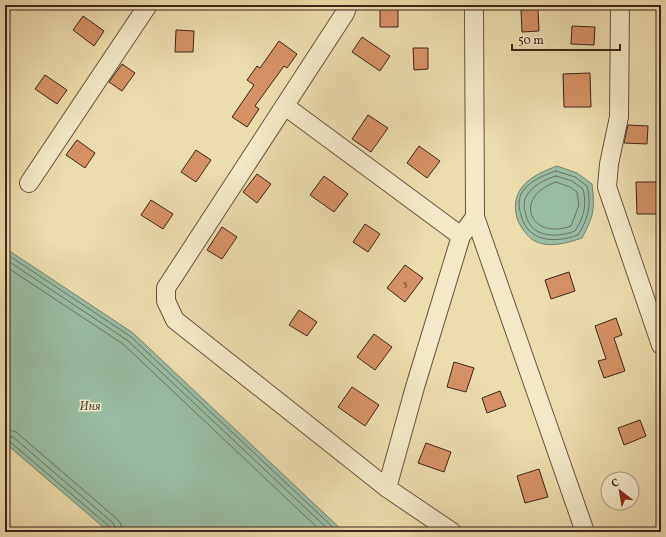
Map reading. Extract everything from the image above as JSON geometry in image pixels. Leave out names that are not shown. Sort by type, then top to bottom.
[{"type":"street","points":[[29,183],[148,5]]},
{"type":"street","points":[[348,5],[345,13],[166,288],[166,301],[175,320],[387,488],[452,532]]},
{"type":"street","points":[[474,5],[475,217],[585,532]]},
{"type":"street","points":[[620,5],[619,117],[609,164],[607,187],[661,345]]},
{"type":"street","points":[[285,106],[461,236]]},
{"type":"street","points":[[387,488],[415,387],[461,236],[475,217]]},
{"type":"water","points":[[557,166],[577,173],[592,184],[593,212],[582,238],[551,245],[539,243],[528,236],[518,221],[515,208],[516,198],[531,178]]},
{"type":"water","name":"Иня","points":[[5,248],[133,333],[344,532],[109,532],[5,443]]},
{"type":"building","points":[[380,5],[398,5],[398,27],[380,27]]},
{"type":"building","points":[[538,9],[539,31],[522,32],[521,10]]},
{"type":"building","points":[[83,16],[104,31],[94,46],[73,30]]},
{"type":"building","points":[[572,26],[595,27],[594,45],[571,44]]},
{"type":"building","points":[[176,30],[194,31],[193,52],[175,52]]},
{"type":"building","points":[[362,37],[390,56],[380,71],[352,52]]},
{"type":"building","points":[[279,41],[297,54],[287,68],[284,66],[255,106],[259,109],[247,127],[232,117],[254,85],[247,80],[257,66],[260,68]]},
{"type":"building","points":[[413,48],[428,48],[428,69],[414,70]]},
{"type":"building","points":[[122,64],[135,73],[122,91],[109,82]]},
{"type":"building","points":[[590,73],[591,107],[564,107],[563,74]]},
{"type":"building","points":[[45,75],[67,90],[57,104],[35,89]]},
{"type":"building","points":[[368,115],[388,128],[371,152],[352,139]]},
{"type":"building","points":[[628,125],[648,126],[647,144],[624,143]]},
{"type":"building","points":[[77,140],[95,153],[85,168],[66,155]]},
{"type":"building","points":[[419,146],[440,161],[427,178],[407,163]]},
{"type":"building","points":[[196,150],[211,160],[196,182],[181,172]]},
{"type":"building","points":[[257,174],[271,184],[257,203],[243,192]]},
{"type":"building","points":[[324,176],[348,194],[334,212],[310,195]]},
{"type":"building","points":[[636,182],[661,182],[661,214],[637,214]]},
{"type":"building","points":[[151,200],[173,214],[163,229],[141,215]]},
{"type":"building","points":[[365,224],[380,234],[368,252],[353,242]]},
{"type":"building","points":[[222,227],[237,237],[222,259],[207,250]]},
{"type":"building","points":[[405,265],[423,278],[405,302],[387,288]]},
{"type":"building","points":[[569,272],[575,291],[551,299],[545,280]]},
{"type":"building","points":[[299,310],[317,322],[307,336],[289,325]]},
{"type":"building","points":[[616,318],[622,335],[614,338],[625,371],[604,378],[598,361],[606,359],[595,326]]},
{"type":"building","points":[[374,334],[392,347],[375,370],[357,357]]},
{"type":"building","points":[[454,362],[474,368],[466,392],[447,387]]},
{"type":"building","points":[[352,387],[379,405],[365,426],[338,407]]},
{"type":"building","points":[[500,391],[506,406],[487,413],[482,398]]},
{"type":"building","points":[[640,420],[646,436],[624,445],[618,428]]},
{"type":"building","points":[[426,443],[451,452],[444,472],[418,463]]},
{"type":"building","points":[[539,469],[548,497],[525,503],[517,476]]}]
